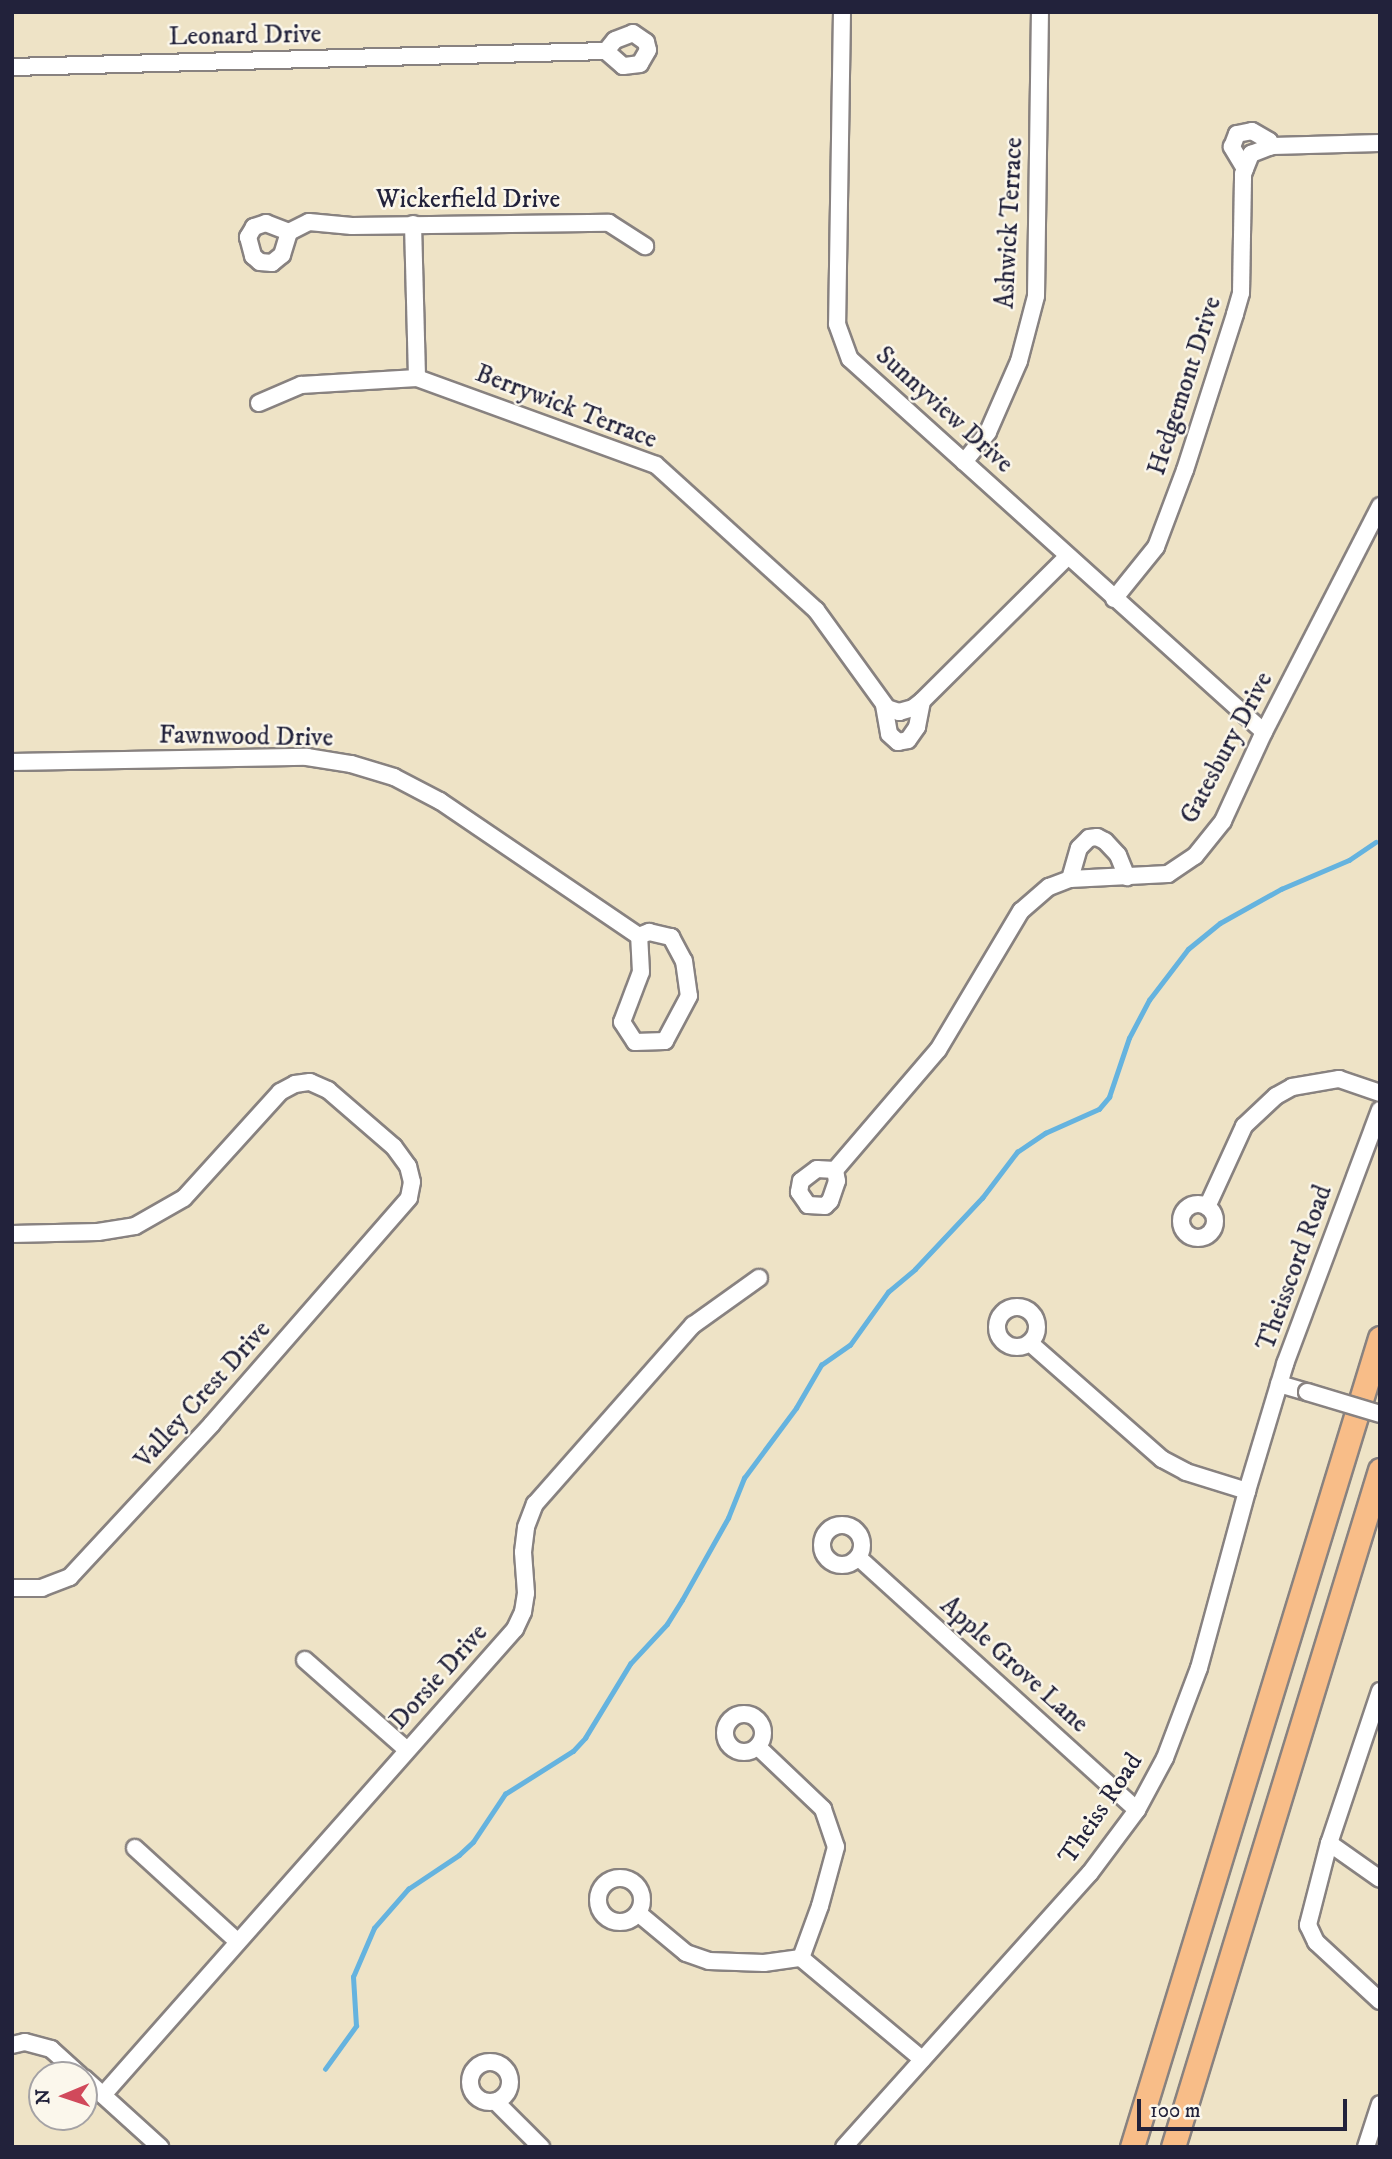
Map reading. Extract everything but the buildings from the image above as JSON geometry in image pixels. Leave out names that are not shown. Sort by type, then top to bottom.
[{"type":"highway","points":[[1132,2147],[1380,1338]]},
{"type":"highway","points":[[1173,2147],[1380,1470]]},
{"type":"street","name":"Sunnyview Drive","points":[[842,12],[837,324],[850,359],[1264,732]]},
{"type":"street","name":"Ashwick Terrace","points":[[964,461],[988,432],[1019,361],[1036,296],[1040,12]]},
{"type":"street","name":"Leonard Drive","points":[[12,67],[606,51]]},
{"type":"street","name":"Hedgemont Drive","points":[[1114,599],[1156,547],[1185,470],[1236,314],[1241,293],[1245,169],[1232,147],[1237,134],[1252,131],[1269,141],[1270,146],[1380,143]]},
{"type":"street","points":[[1245,169],[1251,154],[1270,146]]},
{"type":"street","name":"Wickerfield Drive","points":[[289,232],[309,222],[352,226],[609,223],[645,246]]},
{"type":"street","points":[[413,224],[417,377]]},
{"type":"street","name":"Berrywick Terrace","points":[[259,403],[301,385],[417,377],[656,465],[816,610],[884,705],[888,734],[898,743],[908,740],[917,727],[922,701],[1067,557]]},
{"type":"street","name":"Gatesbury Drive","points":[[835,1170],[938,1050],[1021,911],[1049,887],[1070,879],[1168,874],[1195,856],[1223,821],[1264,732],[1380,506]]},
{"type":"street","points":[[884,705],[899,712],[913,708],[922,701]]},
{"type":"street","name":"Fawnwood Drive","points":[[12,762],[307,757],[351,764],[394,776],[440,801],[639,936]]},
{"type":"street","points":[[1070,879],[1079,848],[1089,838],[1097,837],[1105,841],[1118,855],[1127,877]]},
{"type":"street","name":"Fawnwood Drive","points":[[649,932],[671,937],[684,961],[689,996],[665,1041],[635,1042],[622,1022],[641,972],[639,936],[649,932]]},
{"type":"street","points":[[1207,1207],[1244,1126],[1257,1110],[1276,1096],[1292,1087],[1339,1079],[1380,1093]]},
{"type":"street","name":"Valley Crest Drive","points":[[12,1234],[97,1232],[135,1226],[184,1198],[280,1092],[295,1084],[310,1082],[328,1090],[394,1147],[408,1166],[412,1182],[409,1198],[212,1424],[70,1577],[42,1588],[12,1588]]},
{"type":"street","name":"Theisscord Road","points":[[1380,1110],[1279,1384],[1380,1414]]},
{"type":"street","name":"Dorsie Drive","points":[[103,2095],[514,1629],[523,1612],[526,1593],[523,1552],[526,1527],[535,1504],[693,1325],[759,1278]]},
{"type":"street","points":[[1030,1343],[1162,1459],[1186,1472],[1247,1491]]},
{"type":"street","name":"Theiss Road","points":[[844,2147],[1090,1872],[1137,1810],[1165,1758],[1187,1706],[1279,1384]]},
{"type":"street","name":"Apple Grove Lane","points":[[859,1558],[1137,1810]]},
{"type":"street","points":[[305,1660],[407,1750]]},
{"type":"street","points":[[1380,1691],[1329,1843],[1309,1914],[1309,1933],[1380,2001]]},
{"type":"street","points":[[758,1747],[823,1809],[836,1847],[820,1906],[800,1958]]},
{"type":"street","points":[[1329,1843],[1380,1879]]},
{"type":"street","points":[[135,1848],[237,1941]]},
{"type":"street","points":[[638,1913],[657,1932],[697,1957],[764,1964],[800,1958],[922,2059]]},
{"type":"street","points":[[12,2045],[25,2042],[51,2049],[64,2061]]},
{"type":"street","points":[[98,2091],[160,2147]]},
{"type":"street","points":[[496,2102],[541,2147]]},
{"type":"street","points":[[1366,2147],[1380,2104]]},
{"type":"waterway","points":[[325,2069],[356,2026],[353,1977],[374,1928],[408,1889],[459,1855],[473,1842],[505,1794],[573,1751],[585,1738],[630,1664],[667,1624],[728,1518],[744,1478],[796,1408],[821,1365],[850,1345],[888,1292],[915,1269],[982,1198],[1017,1152],[1045,1133],[1099,1109],[1109,1097],[1129,1038],[1149,1000],[1188,949],[1220,923],[1281,889],[1349,860],[1376,842]]}]
